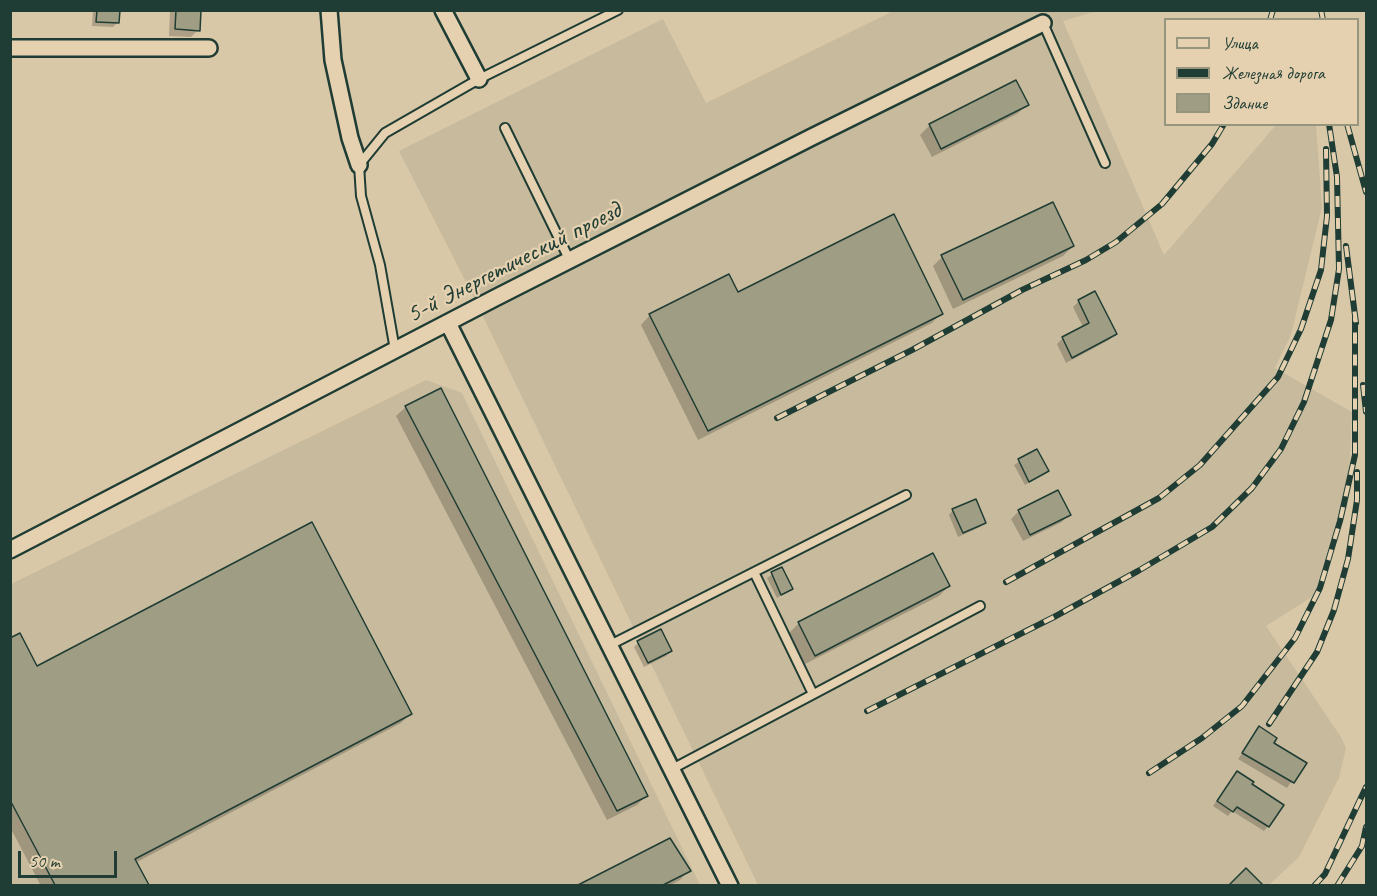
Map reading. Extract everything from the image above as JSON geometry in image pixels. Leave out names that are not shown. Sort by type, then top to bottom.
[{"type":"street","points":[[330,10],[333,60],[359,165]]},
{"type":"street","points":[[443,10],[479,79]]},
{"type":"street","name":"5-й Энергетический проезд","points":[[10,550],[812,137],[1043,23]]},
{"type":"street","points":[[10,48],[209,48]]},
{"type":"street","points":[[448,323],[730,885]]},
{"type":"lane","points":[[395,350],[380,265],[361,196],[359,165],[385,132],[479,79],[618,10]]},
{"type":"lane","points":[[1043,23],[1106,163]]},
{"type":"lane","points":[[505,128],[570,261]]},
{"type":"lane","points":[[610,645],[906,495]]},
{"type":"lane","points":[[754,572],[813,694]]},
{"type":"lane","points":[[672,769],[980,606]]},
{"type":"shaded area","points":[[893,11],[1097,11],[1063,21],[1164,255],[1275,126],[1316,126],[1322,207],[1291,335],[1275,368],[1352,412],[1348,504],[1320,592],[1266,626],[1341,737],[1346,748],[1339,778],[1299,857],[1269,885],[758,885],[474,298],[399,151],[663,19],[706,103]]},
{"type":"shaded area","points":[[426,380],[462,393],[700,885],[11,886],[11,584]]},
{"type":"building","points":[[97,10],[120,10],[119,23],[96,22]]},
{"type":"building","points":[[176,10],[201,10],[200,31],[175,29]]},
{"type":"building","points":[[1016,80],[1029,105],[941,149],[929,124]]},
{"type":"building","points":[[1053,202],[1074,246],[963,300],[941,255]]},
{"type":"building","points":[[894,214],[943,314],[708,431],[649,314],[729,274],[738,292]]},
{"type":"building","points":[[1095,291],[1117,334],[1072,358],[1062,337],[1089,323],[1078,300]]},
{"type":"building","points":[[441,388],[648,796],[617,811],[405,406]]},
{"type":"building","points":[[1037,449],[1049,471],[1029,482],[1018,459]]},
{"type":"building","points":[[1058,490],[1071,515],[1030,535],[1018,510]]},
{"type":"building","points":[[976,499],[986,523],[963,533],[952,509]]},
{"type":"building","points":[[312,522],[412,714],[135,859],[149,885],[55,885],[10,800],[10,638],[20,633],[37,666]]},
{"type":"building","points":[[933,553],[950,586],[815,656],[798,622]]},
{"type":"building","points":[[782,567],[793,589],[781,595],[771,572]]},
{"type":"building","points":[[661,629],[672,651],[648,663],[637,641]]},
{"type":"building","points":[[1259,726],[1277,738],[1274,743],[1307,763],[1294,783],[1242,753]]},
{"type":"building","points":[[1237,771],[1284,805],[1269,827],[1237,807],[1233,812],[1217,801]]},
{"type":"building","points":[[670,838],[691,871],[663,885],[578,885]]},
{"type":"building","points":[[1246,868],[1263,885],[1229,885]]},
{"type":"railway","points":[[1271,18],[1273,10]]},
{"type":"railway","points":[[1321,10],[1323,18]]},
{"type":"railway","points":[[777,418],[912,350],[1022,290],[1086,260],[1116,242],[1162,204],[1212,144],[1223,126]]},
{"type":"railway","points":[[867,711],[1054,617],[1138,571],[1212,527],[1252,488],[1281,449],[1304,402],[1331,320],[1339,269],[1337,177],[1329,126]]},
{"type":"railway","points":[[1348,126],[1366,192]]},
{"type":"railway","points":[[1006,582],[1159,498],[1200,465],[1278,377],[1301,329],[1321,270],[1327,216],[1326,149]]},
{"type":"railway","points":[[1346,246],[1356,323]]},
{"type":"railway","points":[[1149,773],[1202,738],[1242,706],[1295,638],[1320,588],[1340,521],[1355,455],[1355,317]]},
{"type":"railway","points":[[1363,385],[1366,412]]},
{"type":"railway","points":[[1269,724],[1317,652],[1334,610],[1348,559],[1357,500],[1357,472]]},
{"type":"railway","points":[[1314,886],[1325,874],[1366,787]]},
{"type":"railway","points":[[1337,886],[1362,846],[1366,827]]}]
